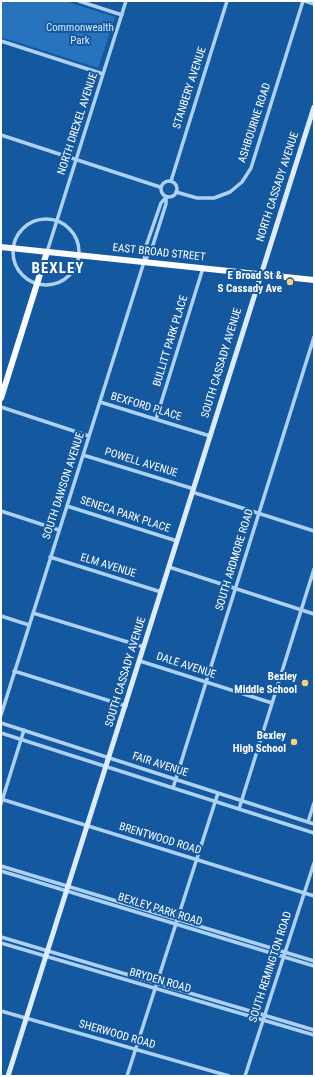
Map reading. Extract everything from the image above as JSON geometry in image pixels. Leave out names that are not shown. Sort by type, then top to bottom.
[{"type":"main road","name":"EAST BROAD STREET","points":[[1,247],[314,280]]},
{"type":"main road","points":[[1,398],[47,252]]},
{"type":"street","points":[[79,1],[122,15]]},
{"type":"street","name":"NORTH DREXEL AVENUE","points":[[47,252],[126,1]]},
{"type":"street","name":"STANBERY AVENUE","points":[[171,181],[228,1]]},
{"type":"street","points":[[304,1],[314,4]]},
{"type":"street","name":"ASHBOURNE ROAD","points":[[176,192],[197,198],[214,198],[230,192],[242,182],[251,168],[304,1]]},
{"type":"street","points":[[1,43],[103,74]]},
{"type":"street","name":"NORTH CASSADY AVENUE","points":[[261,274],[314,107]]},
{"type":"street","points":[[1,135],[160,187]]},
{"type":"street","points":[[171,181],[177,186],[176,192],[172,197],[166,197],[161,192],[160,187],[163,182],[171,181]]},
{"type":"street","points":[[144,262],[152,248],[166,204],[166,197]]},
{"type":"street","points":[[50,219],[57,221],[68,227],[74,234],[79,244],[79,256],[75,269],[72,274],[62,282],[50,285],[37,284],[27,279],[19,270],[14,260],[14,249],[18,235],[28,224],[35,221],[50,219]]},
{"type":"street","name":"SOUTH DAWSON AVENUE","points":[[1,715],[144,262]]},
{"type":"street","name":"BULLITT PARK PLACE","points":[[156,419],[203,268]]},
{"type":"street","name":"SOUTH CASSADY AVENUE","points":[[8,1076],[126,706],[261,274]]},
{"type":"street","name":"SOUTH ARDMORE ROAD","points":[[173,788],[314,337]]},
{"type":"street","name":"BEXFORD PLACE","points":[[100,402],[210,436]]},
{"type":"street","points":[[1,407],[89,436]]},
{"type":"street","name":"POWELL AVENUE","points":[[83,455],[314,531]]},
{"type":"street","name":"SENECA PARK PLACE","points":[[67,506],[177,541]]},
{"type":"street","points":[[1,511],[59,530]]},
{"type":"street","name":"ELM AVENUE","points":[[50,557],[161,592]]},
{"type":"street","points":[[169,567],[314,614]]},
{"type":"street","points":[[239,809],[314,569]]},
{"type":"street","name":"DALE AVENUE","points":[[33,613],[144,647]]},
{"type":"street","points":[[1,616],[29,625]]},
{"type":"street","name":"DALE AVENUE","points":[[140,661],[272,703]]},
{"type":"street","points":[[14,671],[126,706]]},
{"type":"street","name":"FAIR AVENUE","points":[[1,723],[314,824]]},
{"type":"street","points":[[1,804],[24,730]]},
{"type":"street","name":"FAIR AVENUE","points":[[1,733],[314,833]]},
{"type":"street","points":[[127,1076],[218,793]]},
{"type":"street","name":"BRENTWOOD ROAD","points":[[2,799],[314,896]]},
{"type":"street","points":[[308,822],[314,803]]},
{"type":"street","name":"SOUTH REMINGTON ROAD","points":[[245,1076],[314,863]]},
{"type":"street","name":"BEXLEY PARK ROAD","points":[[1,866],[176,924],[314,966]]},
{"type":"street","name":"BEXLEY PARK ROAD","points":[[1,871],[177,919],[314,961]]},
{"type":"street","name":"BRYDEN ROAD","points":[[1,938],[155,988],[314,1035]]},
{"type":"street","name":"BRYDEN ROAD","points":[[1,943],[157,983],[314,1030]]},
{"type":"street","name":"SHERWOOD ROAD","points":[[1,1011],[229,1076]]},
{"type":"green space","name":"Commonwealth Park","points":[[1,1],[65,1],[115,17],[98,68],[1,37]]},
{"type":"place","name":"E Broad St & S Cassady Ave","points":[[290,282]]},
{"type":"place","name":"Bexley Middle School","points":[[305,683]]},
{"type":"place","name":"Bexley High School","points":[[294,742]]},
{"type":"district","name":"BEXLEY","points":[[58,269]]}]
